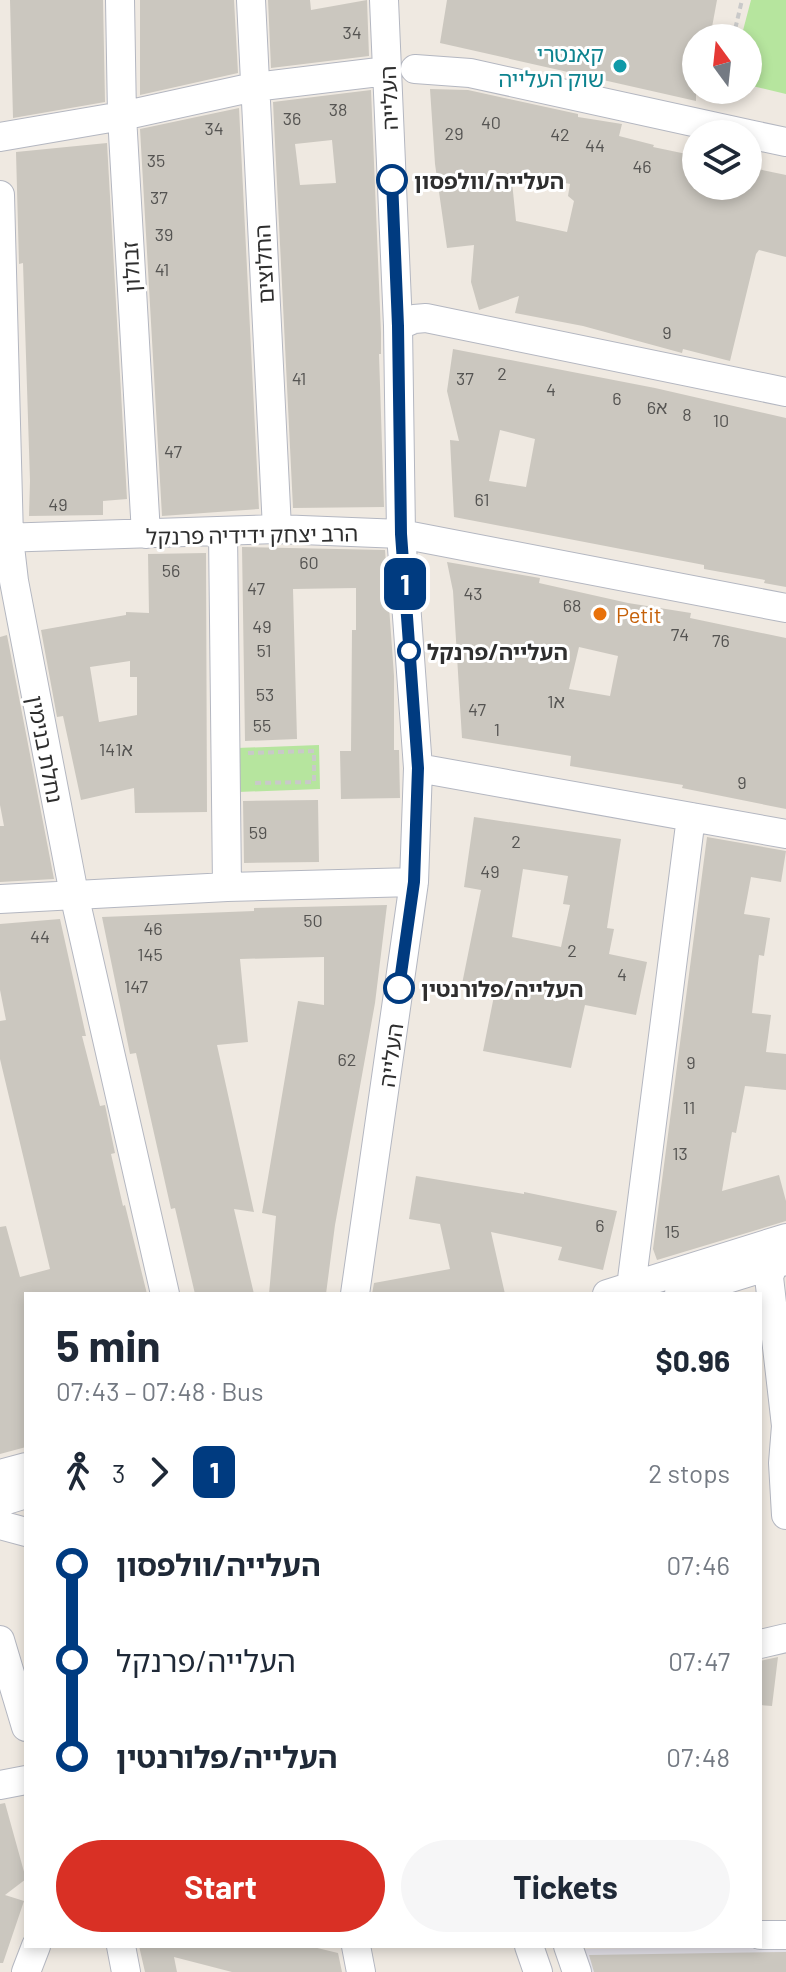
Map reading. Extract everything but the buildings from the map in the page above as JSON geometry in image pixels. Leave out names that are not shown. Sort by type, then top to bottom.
[{"type":"street","name":"זבולון","points":[[120,0],[122,116],[146,534]]},
{"type":"street","name":"החלוצים","points":[[251,0],[277,529]]},
{"type":"street","name":"העלייה","points":[[355,1292],[414,882],[418,768],[401,534],[398,326],[401,70],[384,0]]},
{"type":"street","points":[[0,137],[122,116],[254,87],[401,70],[470,73],[684,120]]},
{"type":"street","points":[[762,137],[786,142]]},
{"type":"street","name":"נחלת בנימין","points":[[0,195],[4,538],[74,894],[165,1292]]},
{"type":"street","points":[[398,326],[426,318],[786,392]]},
{"type":"street","name":"הרב יצחק ידידיה פרנקל","points":[[4,538],[277,529],[401,534],[786,608]]},
{"type":"street","points":[[223,531],[227,887]]},
{"type":"street","points":[[418,768],[786,834]]},
{"type":"street","points":[[691,817],[624,1292],[786,1238]]},
{"type":"street","points":[[0,899],[227,887],[414,882]]},
{"type":"street","points":[[685,1292],[780,1262]]},
{"type":"street","points":[[780,1262],[769,1277],[786,1426],[771,1466],[786,1515]]},
{"type":"street","points":[[0,1474],[24,1468]]},
{"type":"street","points":[[0,1502],[24,1495]]},
{"type":"street","points":[[0,1525],[24,1531]]},
{"type":"street","points":[[762,1644],[786,1638]]},
{"type":"street","points":[[0,1640],[24,1720]]},
{"type":"street","points":[[0,1785],[24,1780]]},
{"type":"street","points":[[762,1935],[786,1935]]},
{"type":"street","points":[[26,1972],[35,1948]]},
{"type":"street","points":[[121,1948],[126,1972]]},
{"type":"street","points":[[356,1948],[361,1972]]},
{"type":"street","points":[[530,1948],[538,1972]]},
{"type":"street","points":[[569,1948],[577,1972]]},
{"type":"path","points":[[736,24],[742,0]]},
{"type":"path","points":[[237,753],[314,751],[314,782],[245,783]]},
{"type":"shaded area","points":[[786,1941],[786,1972],[589,1972],[582,1949],[762,1948]]},
{"type":"green space","points":[[751,0],[786,0],[786,94],[762,88],[762,24],[745,24]]},
{"type":"green space","points":[[319,745],[320,789],[238,792],[237,748]]},
{"type":"bus line","name":"1","points":[[392,180],[401,534],[418,768],[414,882],[399,988]]},
{"type":"place","name":"קאנטרי שוק העלייה","points":[[620,66]]},
{"type":"place","name":"העלייה/וולפסון","points":[[392,180]]},
{"type":"place","name":"Petit","points":[[600,614]]},
{"type":"place","name":"העלייה/פרנקל","points":[[409,651]]},
{"type":"place","name":"העלייה/פלורנטין","points":[[399,988]]}]
